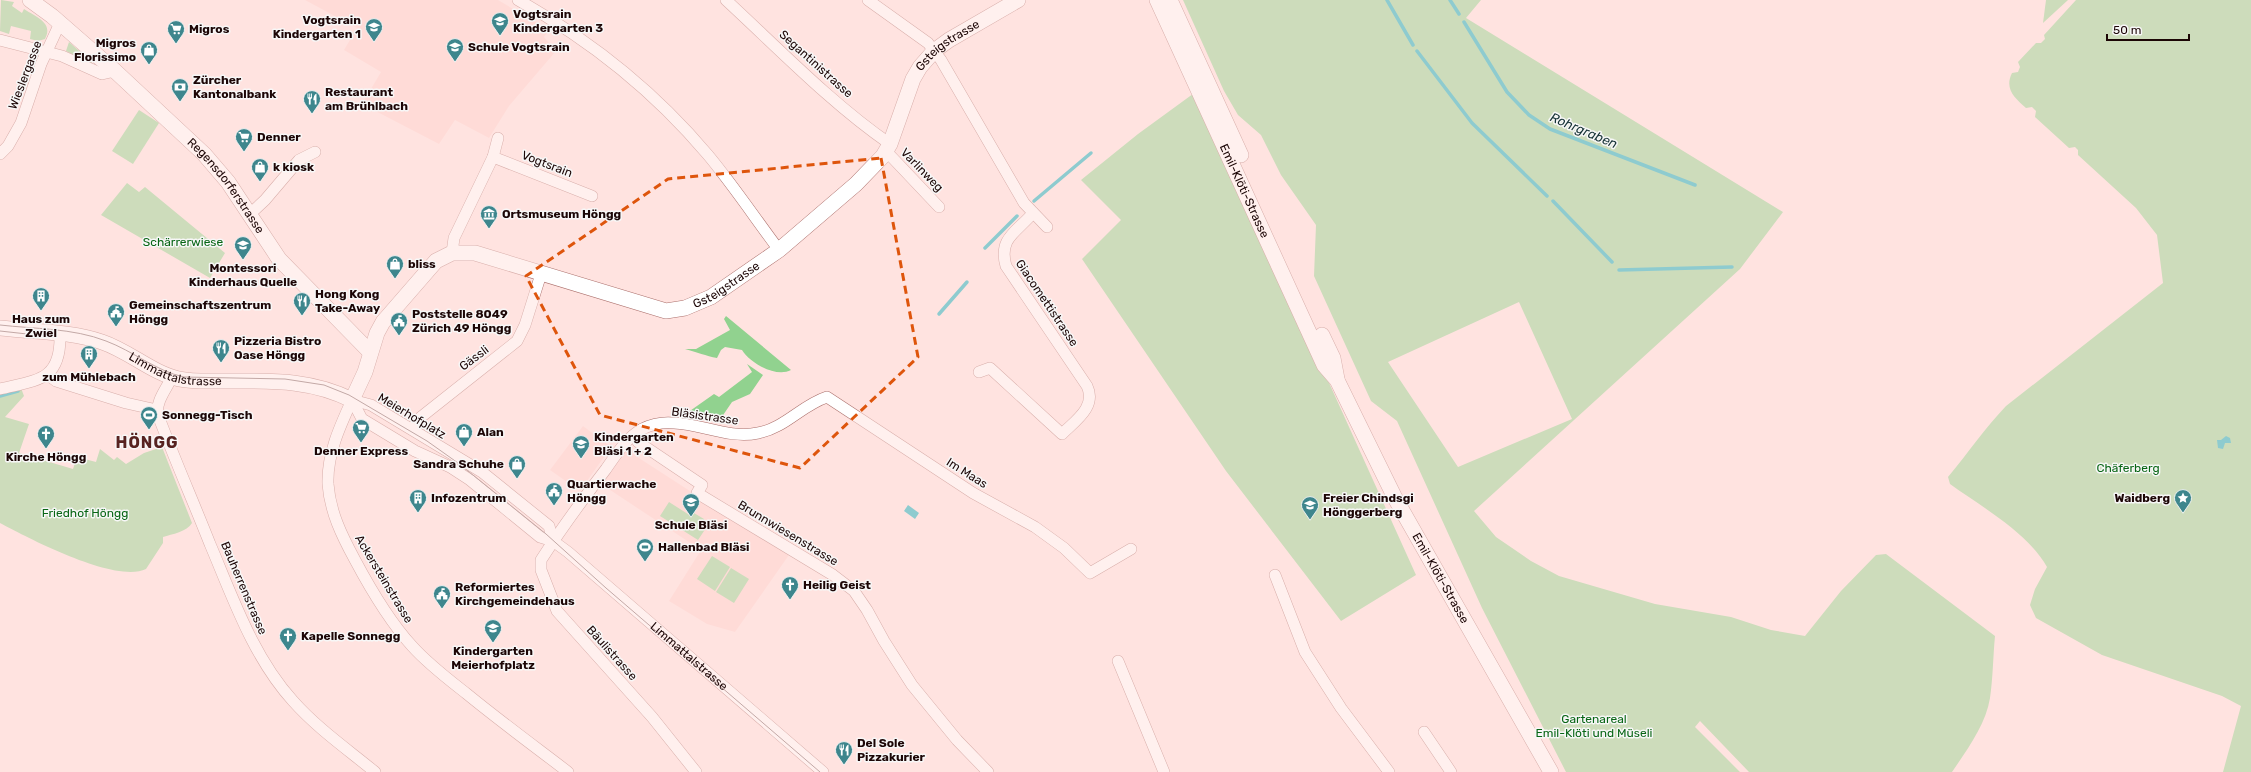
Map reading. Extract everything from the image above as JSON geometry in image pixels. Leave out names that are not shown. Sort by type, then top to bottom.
[{"type":"street","name":"Regensdorferstrasse","points":[[30,0],[114,71],[204,154],[228,182],[279,258],[370,352]]},
{"type":"street","points":[[518,0],[573,34],[647,90],[708,155],[779,250]]},
{"type":"street","name":"Segantinistrasse","points":[[726,0],[795,64],[874,133],[888,148]]},
{"type":"street","points":[[868,0],[928,43],[1024,203],[1047,227]]},
{"type":"street","name":"Gsteigstrasse","points":[[370,352],[383,322],[436,261],[452,253],[475,253],[666,311],[698,304],[711,297],[779,250],[856,184],[888,148],[913,79],[920,67],[934,51],[949,40],[1018,0]]},
{"type":"street","name":"Emil-Klöti-Strasse","points":[[1157,0],[1324,365],[1337,380],[1402,511],[1551,772]]},
{"type":"street","name":"Emil-Klöti-Strasse","points":[[1170,0],[1333,358],[1337,380]]},
{"type":"street","name":"Wieslergasse","points":[[0,154],[8,146],[21,122],[47,51],[60,24]]},
{"type":"street","points":[[0,40],[47,51],[102,74],[114,71]]},
{"type":"street","points":[[452,253],[454,238],[493,158],[498,138]]},
{"type":"street","name":"Varlinweg","points":[[888,148],[939,207]]},
{"type":"street","points":[[250,214],[265,200],[299,160],[316,152]]},
{"type":"street","name":"Vogtsrain","points":[[493,158],[592,196]]},
{"type":"street","name":"Giacomettistrasse","points":[[979,372],[990,368],[1062,434],[1090,403],[1087,386],[1006,266],[1004,252],[1007,238],[1033,212]]},
{"type":"street","name":"Gässli","points":[[412,429],[421,417],[517,341],[523,330],[541,274]]},
{"type":"street","name":"Limmattalstrasse","points":[[0,328],[60,334],[102,342],[172,377],[195,381],[298,383],[332,390],[352,400]]},
{"type":"street","points":[[0,389],[48,375],[56,360],[60,334]]},
{"type":"street","points":[[370,352],[365,372],[352,400],[362,419],[415,451],[450,467],[459,458]]},
{"type":"street","points":[[48,375],[56,381],[126,403],[157,410],[172,377]]},
{"type":"street","name":"Bläsistrasse","points":[[553,541],[622,446],[634,435],[653,425],[675,423],[733,434],[758,433],[770,430],[791,419],[816,400],[827,397]]},
{"type":"street","name":"Im Maas","points":[[827,397],[973,492],[1035,527],[1064,548],[1090,573],[1131,549]]},
{"type":"street","name":"Meierhofplatz","points":[[352,400],[372,405],[459,458]]},
{"type":"street","name":"Ackersteinstrasse","points":[[352,400],[332,449],[328,484],[331,507],[336,520],[365,578],[393,624],[412,647],[471,697],[568,772]]},
{"type":"street","name":"Bauherrenstrasse","points":[[157,410],[239,614],[255,647],[275,678],[293,701],[322,729],[375,772]]},
{"type":"street","name":"Brunnwiesenstrasse","points":[[634,435],[638,442],[702,485],[697,493],[846,584],[860,599],[895,660],[931,708],[957,740],[988,772]]},
{"type":"street","name":"Limmattalstrasse","points":[[459,458],[482,472],[548,526],[553,541]]},
{"type":"street","name":"Limmattalstrasse","points":[[450,467],[473,482],[540,537],[553,541],[823,772]]},
{"type":"street","name":"Bäulistrasse","points":[[553,541],[541,560],[541,570],[557,611],[652,716],[696,772]]},
{"type":"street","points":[[1275,575],[1305,652],[1340,708],[1389,772]]},
{"type":"street","points":[[1118,661],[1164,772]]},
{"type":"street","points":[[1424,732],[1451,772]]},
{"type":"highlighted area","points":[[881,158],[918,357],[800,468],[600,415],[526,276],[668,179]]},
{"type":"shaded area","name":"Schule Vogtsrain","points":[[305,0],[498,0],[549,30],[544,37],[556,51],[509,106],[489,138],[455,120],[439,144],[362,104],[381,72],[344,50],[357,28]]},
{"type":"shaded area","name":"Kindergarten Bläsi 1 + 2","points":[[583,426],[611,447],[580,491],[550,470]]},
{"type":"shaded area","name":"Schule Bläsi","points":[[625,449],[789,555],[735,632],[707,624],[669,601],[701,550],[601,484]]},
{"type":"green space","points":[[1,0],[14,2],[12,6],[22,13],[24,9],[42,21],[47,29],[45,39],[38,41],[30,39],[31,31],[11,26],[9,34],[0,31]]},
{"type":"green space","name":"Gartenareal Emil-Klöti und Müseli","points":[[1183,0],[1481,0],[1466,18],[1783,212],[1740,269],[1474,511],[1496,537],[1531,561],[1559,576],[1655,604],[1731,617],[1771,630],[1805,636],[1841,591],[1876,555],[1886,554],[1995,636],[1992,683],[1988,708],[1975,736],[1952,772],[1749,772],[1700,721],[1695,727],[1740,772],[1566,772],[1482,608],[1397,421],[1371,401],[1314,276],[1316,225],[1281,175],[1261,135],[1238,115],[1224,91]],"holes":[[[1519,302],[1572,419],[1458,467],[1388,362]]]},
{"type":"green space","points":[[2046,0],[2068,0],[2043,23]]},
{"type":"green space","name":"Chäferberg","points":[[2076,0],[2251,0],[2251,772],[2223,772],[2241,706],[2222,696],[2102,655],[2036,618],[2030,605],[2035,589],[2047,567],[2028,542],[2016,531],[1990,511],[1950,484],[1948,477],[2006,406],[2163,283],[2157,235],[2136,208],[2078,155],[2078,150],[2075,147],[2069,148],[2035,117],[2036,111],[2032,107],[2026,108],[2018,101],[2010,88],[2009,84],[2012,73],[2018,72],[2020,67],[2018,62],[2036,43],[2041,43],[2045,39],[2044,35]]},
{"type":"green space","points":[[69,42],[92,62],[91,64],[66,51]]},
{"type":"green space","points":[[1197,91],[1416,575],[1341,621],[1226,471],[1082,259],[1121,220],[1081,180],[1138,134]]},
{"type":"green space","points":[[139,110],[159,123],[133,164],[112,151]]},
{"type":"green space","name":"Schärrerwiese","points":[[127,183],[139,192],[145,187],[225,253],[210,278],[101,215]]},
{"type":"green space","points":[[726,316],[791,370],[785,372],[771,371],[751,360],[742,350],[725,347],[721,350],[717,358],[685,349],[696,349],[730,330],[724,319]]},
{"type":"green space","points":[[747,364],[763,375],[750,394],[732,402],[719,421],[699,419],[687,413],[714,394],[719,397],[752,372]]},
{"type":"green space","name":"Friedhof Höngg","points":[[21,388],[24,396],[5,417],[29,424],[19,453],[73,469],[77,457],[96,462],[100,449],[114,460],[117,457],[126,464],[144,453],[162,447],[192,523],[183,531],[163,537],[163,543],[146,569],[132,572],[114,570],[94,565],[30,539],[0,523],[0,393]]},
{"type":"green space","points":[[669,502],[691,516],[694,513],[704,519],[706,528],[698,540],[660,516]]},
{"type":"green space","points":[[712,556],[730,567],[715,591],[697,579]]},
{"type":"green space","points":[[731,568],[749,579],[734,603],[716,592]]},
{"type":"water","points":[[2226,436],[2230,438],[2231,443],[2225,443],[2223,449],[2218,448],[2217,440],[2221,440]]},
{"type":"water","points":[[908,505],[919,513],[915,519],[904,511]]},
{"type":"waterway","name":"Rohrgraben","points":[[1387,0],[1413,45]]},
{"type":"waterway","name":"Rohrgraben","points":[[1450,0],[1459,14]]},
{"type":"waterway","name":"Rohrgraben","points":[[1464,22],[1507,92],[1529,115],[1550,129],[1695,185]]},
{"type":"waterway","name":"Rohrgraben","points":[[1417,51],[1472,123],[1547,196]]},
{"type":"waterway","points":[[1034,201],[1091,153]]},
{"type":"waterway","name":"Rohrgraben","points":[[1553,201],[1612,262]]},
{"type":"waterway","points":[[985,248],[1017,216]]},
{"type":"waterway","name":"Rohrgraben","points":[[1619,270],[1732,267]]},
{"type":"waterway","points":[[939,314],[967,282]]},
{"type":"waterway","points":[[0,396],[18,391]]},
{"type":"tram line","points":[[0,325],[67,331],[93,337],[116,345],[154,366],[184,377],[285,379],[324,385],[349,395],[427,441],[458,463],[546,534],[606,588],[820,772]]},
{"type":"tram line","points":[[0,331],[54,337]]},
{"type":"place","name":"Vogtsrain Kindergarten 3","points":[[500,36]]},
{"type":"place","name":"Vogtsrain Kindergarten 1","points":[[374,42]]},
{"type":"place","name":"Migros","points":[[176,44]]},
{"type":"place","name":"Schule Vogtsrain","points":[[455,62]]},
{"type":"place","name":"Migros Florissimo","points":[[149,65]]},
{"type":"place","name":"Zürcher Kantonalbank","points":[[180,102]]},
{"type":"place","name":"Restaurant am Brühlbach","points":[[312,114]]},
{"type":"place","name":"Denner","points":[[244,152]]},
{"type":"place","name":"k kiosk","points":[[260,182]]},
{"type":"place","name":"Ortsmuseum Höngg","points":[[489,229]]},
{"type":"place","name":"Montessori Kinderhaus Quelle","points":[[243,260]]},
{"type":"place","name":"bliss","points":[[395,279]]},
{"type":"place","name":"Haus zum Zwiel","points":[[41,311]]},
{"type":"place","name":"Hong Kong Take-Away","points":[[302,316]]},
{"type":"place","name":"Gemeinschaftszentrum Höngg","points":[[116,327]]},
{"type":"place","name":"Poststelle 8049 Zürich 49 Höngg","points":[[399,336]]},
{"type":"place","name":"Pizzeria Bistro Oase Höngg","points":[[221,363]]},
{"type":"place","name":"zum Mühlebach","points":[[89,369]]},
{"type":"place","name":"Sonnegg-Tisch","points":[[149,430]]},
{"type":"place","name":"Denner Express","points":[[361,443]]},
{"type":"place","name":"Alan","points":[[464,447]]},
{"type":"place","name":"Kirche Höngg","points":[[46,449]]},
{"type":"place","name":"Kindergarten Bläsi 1 + 2","points":[[581,459]]},
{"type":"place","name":"Sandra Schuhe","points":[[517,479]]},
{"type":"place","name":"Quartierwache Höngg","points":[[554,506]]},
{"type":"place","name":"Infozentrum","points":[[418,513]]},
{"type":"place","name":"Waidberg","points":[[2183,513]]},
{"type":"place","name":"Schule Bläsi","points":[[691,517]]},
{"type":"place","name":"Freier Chindsgi Hönggerberg","points":[[1310,520]]},
{"type":"place","name":"Hallenbad Bläsi","points":[[645,562]]},
{"type":"place","name":"Heilig Geist","points":[[790,600]]},
{"type":"place","name":"Reformiertes Kirchgemeindehaus","points":[[442,609]]},
{"type":"place","name":"Kindergarten Meierhofplatz","points":[[493,643]]},
{"type":"place","name":"Kapelle Sonnegg","points":[[288,651]]},
{"type":"place","name":"Del Sole Pizzakurier","points":[[844,765]]},
{"type":"district","name":"HÖNGG","points":[[147,442]]}]
